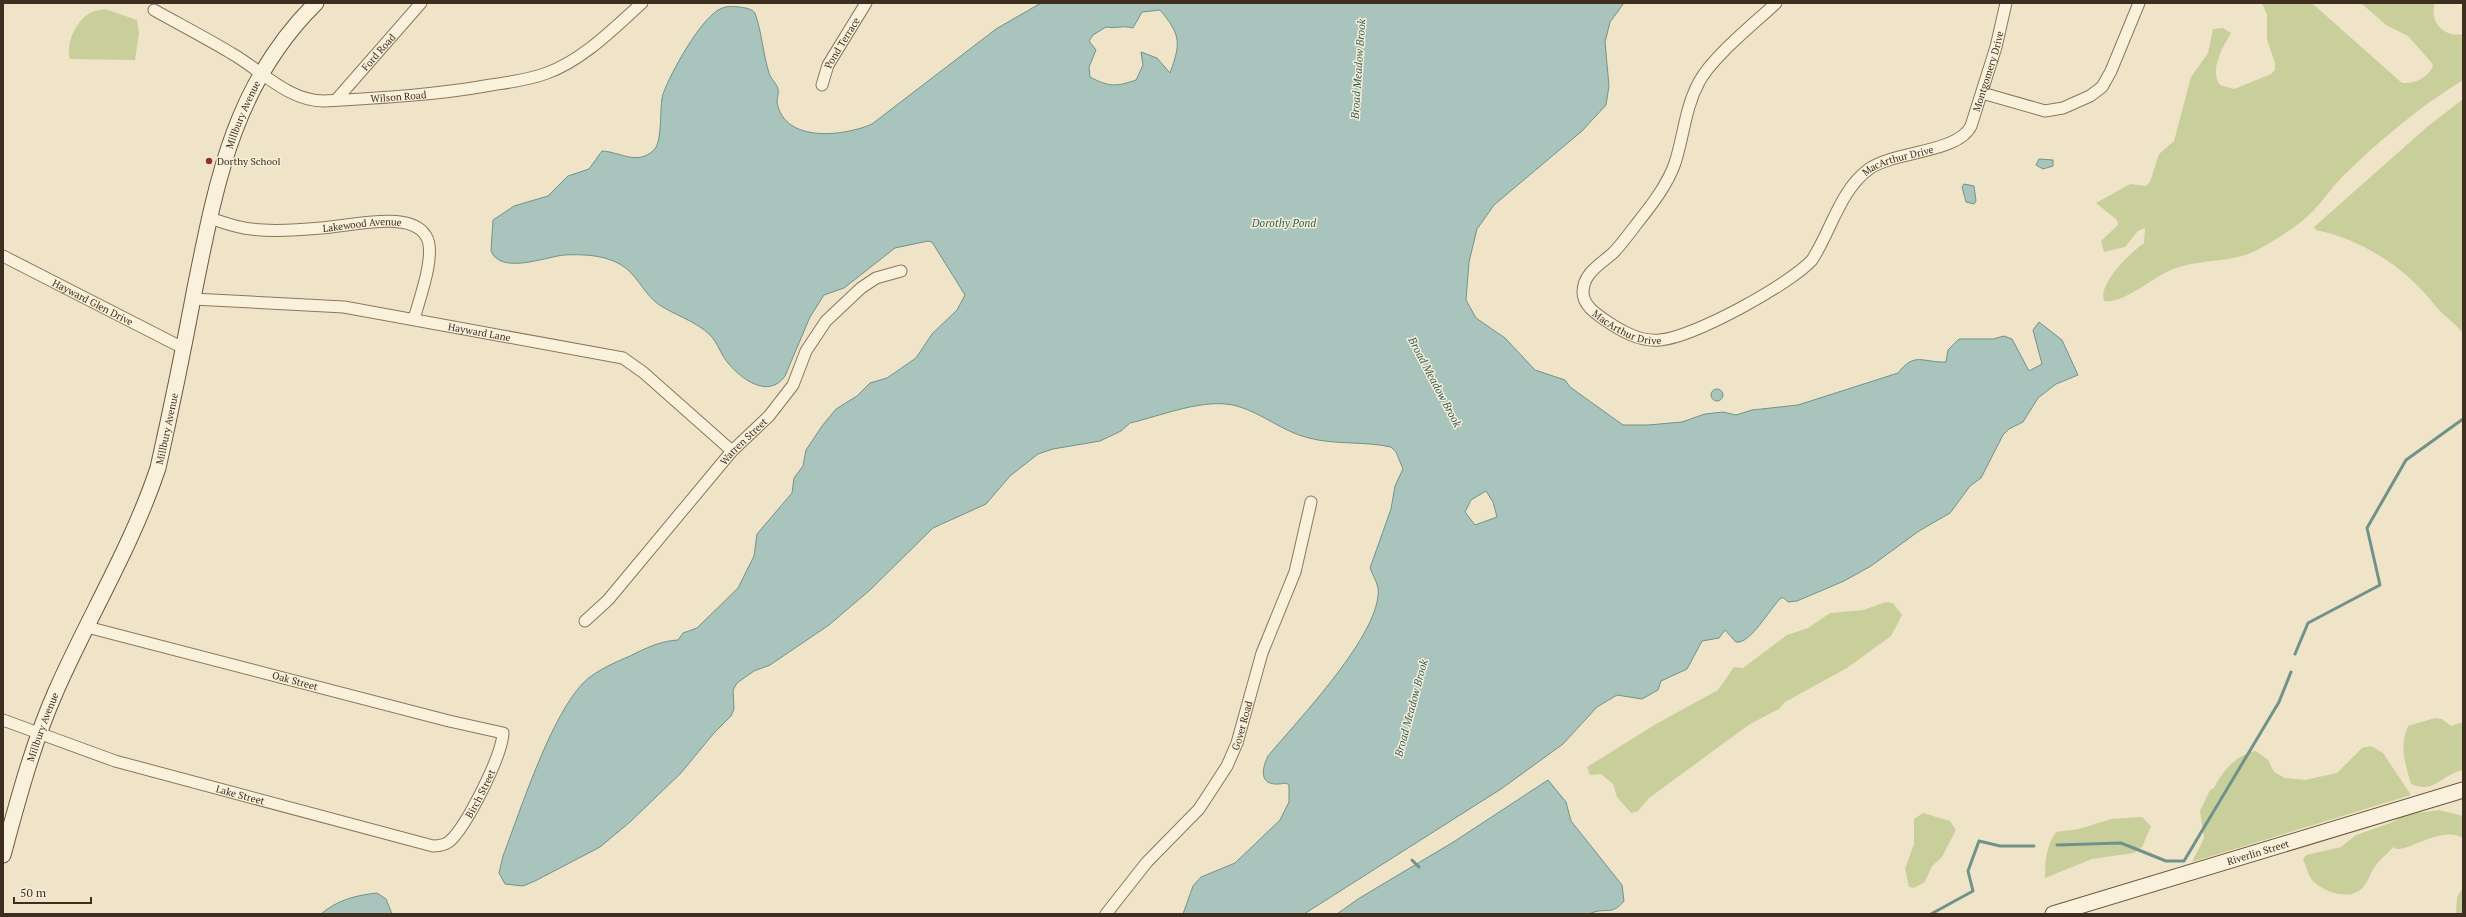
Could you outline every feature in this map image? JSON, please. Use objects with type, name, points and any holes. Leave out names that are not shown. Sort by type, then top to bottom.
[{"type":"main road","name":"Millbury Avenue","points":[[3,856],[40,735],[56,692],[145,508],[158,468],[221,166],[232,134],[262,73],[284,40],[316,3]]},
{"type":"main road","name":"Riverlin Street","points":[[2053,914],[2463,790]]},
{"type":"street","name":"Ford Road","points":[[336,100],[421,3]]},
{"type":"street","name":"Wilson Road","points":[[154,10],[232,53],[300,97],[311,101],[410,96],[526,80],[548,73],[589,48],[642,3]]},
{"type":"street","name":"Pond Terrace","points":[[822,85],[828,65],[866,3]]},
{"type":"street","name":"MacArthur Drive","points":[[1776,3],[1702,76],[1688,107],[1675,162],[1666,184],[1613,252],[1586,279],[1583,293],[1585,302],[1599,316],[1633,335],[1650,340],[1661,340],[1677,336],[1717,319],[1765,294],[1805,268],[1819,250],[1854,183],[1869,169],[1892,158],[1935,147],[1963,136]]},
{"type":"street","name":"Montgomery Drive","points":[[1963,136],[1971,126],[1982,93],[1996,47],[2006,3]]},
{"type":"street","points":[[1982,93],[2045,111],[2063,108],[2090,96],[2102,87],[2112,71],[2139,3]]},
{"type":"street","name":"Lakewood Avenue","points":[[210,218],[250,229],[321,228],[383,221],[401,222],[417,227],[426,236],[429,242],[428,267],[414,319]]},
{"type":"street","name":"Hayward Glen Drive","points":[[3,256],[183,348]]},
{"type":"street","name":"Warren Street","points":[[585,621],[608,600],[732,451],[768,416],[793,385],[806,351],[826,320],[862,288],[876,278],[900,271]]},
{"type":"street","name":"Hayward Lane","points":[[193,299],[344,307],[623,358],[644,373],[732,451]]},
{"type":"street","name":"Gover Road","points":[[1106,914],[1147,862],[1199,809],[1227,766],[1237,743],[1262,653],[1295,572],[1311,502]]},
{"type":"street","name":"Oak Street","points":[[87,627],[449,721],[503,732]]},
{"type":"street","name":"Lake Street","points":[[3,720],[40,735],[122,763],[425,845],[442,846]]},
{"type":"street","name":"Birch Street","points":[[442,846],[454,837],[472,809],[503,741],[503,732]]},
{"type":"green space","points":[[2262,3],[2309,3],[2314,5],[2402,83],[2407,83],[2416,81],[2428,74],[2433,66],[2431,62],[2408,36],[2386,25],[2361,3],[2435,3],[2434,16],[2439,27],[2449,33],[2456,35],[2463,34],[2463,80],[2431,101],[2386,137],[2343,176],[2307,217],[2280,237],[2249,254],[2182,266],[2171,270],[2128,295],[2111,301],[2104,301],[2103,294],[2111,277],[2131,253],[2144,243],[2145,228],[2138,231],[2125,247],[2104,252],[2101,241],[2118,225],[2117,220],[2096,203],[2130,184],[2146,186],[2150,182],[2159,154],[2174,141],[2191,77],[2208,53],[2213,29],[2223,28],[2231,33],[2218,58],[2216,72],[2220,85],[2234,89],[2271,74],[2275,70],[2275,63],[2267,40],[2267,15]]},
{"type":"green space","points":[[105,9],[137,20],[139,33],[135,60],[70,59],[69,46],[77,26],[87,15],[97,10]]},
{"type":"green space","points":[[2463,99],[2463,333],[2440,311],[2410,278],[2396,267],[2366,248],[2333,234],[2316,230],[2314,227],[2427,127]]},
{"type":"green space","points":[[1886,602],[1893,603],[1902,615],[1891,636],[1847,668],[1785,702],[1779,709],[1750,724],[1649,798],[1638,811],[1631,813],[1617,797],[1613,784],[1601,774],[1590,775],[1587,767],[1656,724],[1718,690],[1734,667],[1743,668],[1787,635],[1808,628],[1830,613],[1863,610]]},
{"type":"green space","points":[[2435,718],[2442,719],[2451,726],[2463,722],[2463,770],[2448,776],[2432,786],[2419,787],[2411,784],[2407,769],[2403,748],[2405,733],[2408,726]]},
{"type":"green space","points":[[2371,746],[2383,753],[2411,795],[2192,862],[2204,838],[2200,811],[2210,790],[2214,788],[2226,769],[2242,756],[2256,751],[2268,760],[2274,772],[2285,778],[2305,780],[2337,773],[2362,748]]},
{"type":"green space","points":[[2439,810],[2463,816],[2463,838],[2454,835],[2444,835],[2433,837],[2405,848],[2398,849],[2393,847],[2376,865],[2364,886],[2353,894],[2346,895],[2331,892],[2318,885],[2310,876],[2303,859],[2306,855],[2341,847],[2356,835],[2393,822],[2403,815]]},
{"type":"green space","points":[[1923,813],[1950,821],[1956,830],[1942,857],[1932,866],[1925,882],[1914,888],[1909,887],[1905,869],[1914,844],[1914,819]]},
{"type":"green space","points":[[2142,817],[2151,826],[2142,847],[2134,853],[2092,859],[2045,878],[2047,854],[2050,843],[2056,832],[2079,829],[2111,819]]},
{"type":"green space","points":[[2463,887],[2463,914],[2456,914],[2457,897]]},
{"type":"water","name":"Dorothy Pond","points":[[1041,3],[1624,3],[1610,22],[1605,42],[1609,86],[1606,105],[1582,131],[1494,205],[1477,229],[1469,262],[1466,300],[1476,318],[1505,338],[1535,370],[1565,380],[1570,387],[1623,425],[1648,425],[1682,422],[1705,414],[1723,412],[1736,415],[1752,410],[1798,405],[1898,373],[1909,362],[1915,360],[1946,362],[1948,350],[1959,339],[1993,339],[2004,336],[2012,339],[2029,371],[2042,364],[2033,330],[2039,322],[2062,340],[2078,375],[2056,384],[2038,398],[2023,422],[2009,429],[2003,435],[1981,478],[1970,486],[1950,513],[1919,531],[1871,566],[1844,581],[1797,601],[1788,602],[1784,598],[1781,598],[1760,625],[1742,641],[1736,642],[1725,630],[1719,638],[1702,641],[1687,669],[1661,681],[1658,690],[1642,699],[1617,695],[1597,707],[1563,744],[1501,789],[1304,914],[1183,914],[1193,886],[1201,877],[1235,863],[1280,820],[1289,802],[1289,785],[1286,783],[1272,784],[1267,782],[1263,774],[1265,763],[1268,756],[1336,675],[1367,628],[1376,606],[1378,588],[1370,568],[1391,509],[1395,486],[1403,469],[1396,452],[1391,447],[1370,444],[1329,442],[1309,438],[1290,431],[1246,409],[1224,404],[1211,404],[1183,408],[1130,423],[1121,431],[1100,441],[1053,449],[1038,454],[1010,476],[986,504],[933,528],[870,590],[829,625],[770,665],[754,671],[737,683],[733,690],[734,709],[731,716],[714,733],[681,773],[630,822],[600,847],[523,886],[505,884],[499,873],[503,856],[519,813],[539,760],[551,734],[564,710],[577,691],[590,677],[604,668],[653,645],[678,640],[683,633],[697,628],[738,588],[754,556],[757,534],[792,493],[794,478],[803,466],[806,450],[822,426],[836,409],[857,396],[870,383],[887,378],[916,358],[932,334],[957,310],[965,295],[932,242],[928,241],[895,248],[844,288],[824,295],[810,317],[785,376],[779,383],[771,386],[764,386],[748,381],[726,360],[710,335],[692,322],[658,304],[628,270],[614,261],[589,255],[564,255],[524,263],[504,262],[496,258],[491,251],[493,220],[514,206],[548,196],[568,176],[589,169],[602,151],[635,158],[648,155],[654,150],[659,139],[663,94],[672,73],[694,36],[711,16],[723,8],[731,6],[750,9],[755,13],[769,73],[778,89],[777,102],[782,115],[791,125],[803,131],[817,133],[847,132],[872,124],[996,29]],"holes":[[[1160,10],[1172,26],[1177,40],[1176,54],[1170,73],[1157,58],[1141,52],[1143,65],[1136,80],[1113,85],[1102,83],[1090,77],[1089,67],[1096,50],[1089,41],[1093,35],[1106,27],[1133,28],[1142,12]],[[1486,491],[1493,502],[1497,517],[1475,525],[1465,512],[1471,500]]]},
{"type":"water","points":[[2039,159],[2053,160],[2053,166],[2043,169],[2036,165]]},
{"type":"water","points":[[1964,184],[1974,186],[1976,201],[1974,204],[1966,202],[1962,187]]},
{"type":"water","points":[[1715,389],[1719,389],[1723,395],[1719,401],[1715,401],[1711,397],[1711,393]]},
{"type":"water","points":[[1548,780],[1566,802],[1571,821],[1622,885],[1624,901],[1615,909],[1589,914],[1337,914],[1358,899],[1455,841]]},
{"type":"water","points":[[377,893],[386,899],[392,914],[321,914],[334,905],[348,899]]},
{"type":"waterway","points":[[2295,654],[2308,623],[2380,585],[2367,528],[2406,460],[2463,419]]},
{"type":"waterway","points":[[2057,845],[2121,843],[2166,861],[2184,861],[2279,702],[2291,672]]},
{"type":"waterway","points":[[1931,914],[1973,891],[1968,871],[1979,841],[2000,846],[2034,846]]},
{"type":"waterway","name":"Broad Meadow Brook","points":[[1412,860],[1419,867]]},
{"type":"place","name":"Dorthy School","points":[[209,161]]}]
